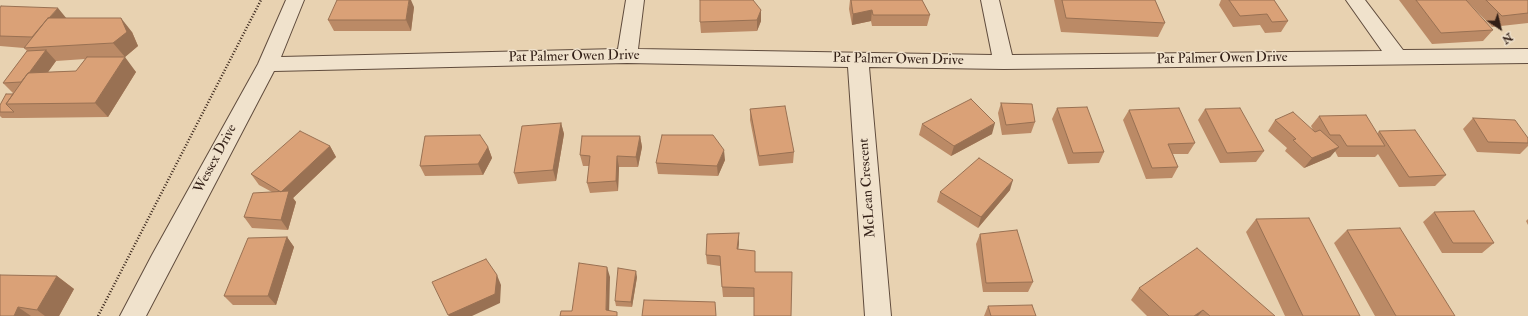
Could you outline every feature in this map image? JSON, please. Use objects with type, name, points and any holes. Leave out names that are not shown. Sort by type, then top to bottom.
[{"type":"street","name":"Wessex Drive","points":[[133,316],[268,64],[295,0]]},
{"type":"street","points":[[627,56],[635,0]]},
{"type":"street","points":[[990,0],[1004,62]]},
{"type":"street","points":[[1355,0],[1397,57]]},
{"type":"street","name":"Pat Palmer Owen Drive","points":[[268,64],[627,56],[1004,62],[1528,56]]},
{"type":"street","name":"McLean Crescent","points":[[858,60],[878,316]]},
{"type":"path","points":[[98,316],[261,0]]},
{"type":"building","points":[[337,0],[409,0],[406,20],[328,20]]},
{"type":"building","points":[[700,0],[753,0],[761,10],[757,20],[700,22]]},
{"type":"building","points":[[851,0],[922,0],[930,15],[873,15],[872,10],[853,14]]},
{"type":"building","points":[[1062,0],[1155,0],[1165,23],[1066,18]]},
{"type":"building","points":[[1229,0],[1274,0],[1288,21],[1272,22],[1267,14],[1240,16]]},
{"type":"building","points":[[1416,0],[1466,0],[1493,30],[1441,33]]},
{"type":"building","points":[[1486,0],[1528,0],[1528,13],[1502,16]]},
{"type":"building","points":[[1,6],[58,8],[32,37],[0,36]]},
{"type":"building","points":[[48,18],[121,18],[127,32],[113,43],[24,48]]},
{"type":"building","points":[[46,50],[21,82],[3,83],[27,51]]},
{"type":"building","points":[[87,57],[125,57],[95,103],[6,104],[28,73],[76,71]]},
{"type":"building","points":[[6,94],[13,94],[6,104],[14,112],[0,112],[0,105]]},
{"type":"building","points":[[971,99],[995,123],[954,146],[922,124]]},
{"type":"building","points":[[1001,103],[1032,104],[1035,122],[1006,125]]},
{"type":"building","points":[[785,106],[794,152],[759,156],[750,109]]},
{"type":"building","points":[[1087,107],[1104,152],[1073,153],[1057,108]]},
{"type":"building","points":[[1179,108],[1195,143],[1168,144],[1178,167],[1152,168],[1129,110]]},
{"type":"building","points":[[1240,108],[1264,151],[1227,153],[1205,109]]},
{"type":"building","points":[[1293,112],[1315,132],[1320,130],[1339,147],[1312,158],[1293,140],[1296,139],[1275,120]]},
{"type":"building","points":[[1366,115],[1385,146],[1347,146],[1340,135],[1330,135],[1319,116]]},
{"type":"building","points":[[1473,118],[1515,120],[1528,138],[1528,143],[1488,142]]},
{"type":"building","points":[[561,123],[553,170],[514,173],[522,126]]},
{"type":"building","points":[[1415,130],[1446,175],[1409,177],[1379,131]]},
{"type":"building","points":[[300,131],[330,146],[281,192],[251,174]]},
{"type":"building","points":[[480,135],[488,147],[478,164],[420,166],[425,136]]},
{"type":"building","points":[[662,135],[713,135],[724,150],[717,166],[656,163]]},
{"type":"building","points":[[582,136],[640,136],[636,157],[617,156],[616,181],[587,183],[590,156],[580,155]]},
{"type":"building","points":[[979,158],[1013,180],[981,217],[940,192]]},
{"type":"building","points":[[289,191],[281,220],[244,217],[253,193]]},
{"type":"building","points":[[1474,211],[1494,243],[1453,243],[1434,212]]},
{"type":"building","points":[[1309,218],[1360,316],[1303,316],[1256,219]]},
{"type":"building","points":[[1400,228],[1455,316],[1396,316],[1347,230]]},
{"type":"building","points":[[1017,230],[1033,282],[986,283],[980,234]]},
{"type":"building","points":[[739,233],[737,249],[755,251],[755,272],[792,272],[791,316],[754,316],[754,288],[722,287],[720,256],[706,255],[707,234]]},
{"type":"building","points":[[287,237],[268,296],[224,296],[248,238]]},
{"type":"building","points":[[1197,248],[1275,316],[1210,316],[1203,310],[1194,316],[1169,316],[1139,288]]},
{"type":"building","points":[[486,259],[497,275],[495,294],[448,315],[432,282]]},
{"type":"building","points":[[579,263],[607,267],[606,310],[617,312],[617,316],[560,316],[561,311],[572,311]]},
{"type":"building","points":[[618,268],[636,271],[631,302],[615,301]]},
{"type":"building","points":[[0,275],[57,276],[37,310],[18,307],[14,316],[0,316]]},
{"type":"building","points":[[644,300],[715,302],[716,316],[642,316]]},
{"type":"building","points":[[1032,305],[1036,316],[991,316],[988,306]]}]
